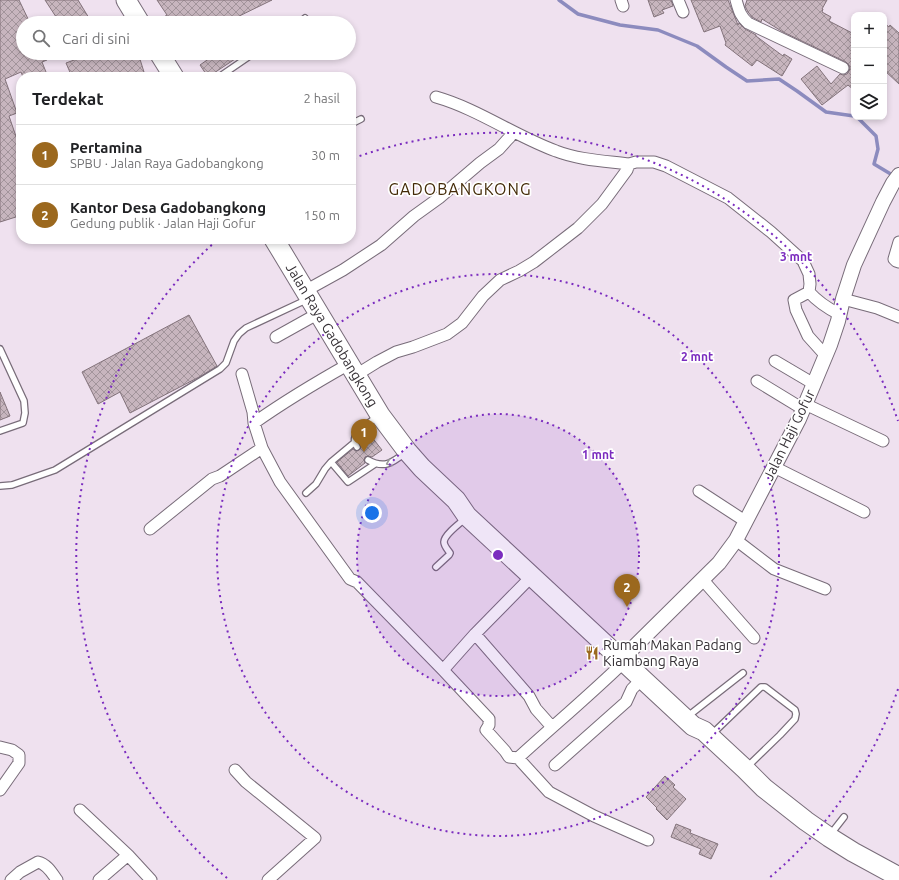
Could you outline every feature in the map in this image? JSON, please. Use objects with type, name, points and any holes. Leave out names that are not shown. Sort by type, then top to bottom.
[{"type":"highway","points":[[126,0],[136,16]]},
{"type":"highway","points":[[163,60],[170,72]]},
{"type":"highway","name":"Jalan Raya Gadobangkong","points":[[277,244],[380,415],[407,451],[422,468],[456,500],[467,516],[532,576],[699,719],[707,733],[764,788],[829,837],[899,877]]},
{"type":"highway","name":"Jalan Raya Gadobangkong","points":[[456,500],[474,509],[626,657],[642,679],[693,726],[707,733]]},
{"type":"street","points":[[678,0],[683,12]]},
{"type":"street","points":[[736,0],[743,19],[748,23],[843,68]]},
{"type":"street","points":[[436,97],[445,99],[488,118],[556,151],[572,156],[629,164],[636,162],[654,162],[666,166],[728,198],[771,232],[803,262],[810,274],[809,292]]},
{"type":"street","points":[[276,337],[311,300],[343,270],[380,245],[414,216],[439,198],[499,149],[510,137],[510,130]]},
{"type":"street","points":[[254,422],[308,388],[377,362],[396,352],[447,334],[462,323],[483,296],[500,280],[534,262],[578,228],[602,204],[627,170],[629,164]]},
{"type":"street","name":"Jalan Haji Gofur","points":[[626,657],[719,563],[736,540],[804,407],[826,356],[854,265],[883,202],[896,179]]},
{"type":"street","points":[[899,242],[894,258],[899,262]]},
{"type":"street","points":[[809,292],[823,305],[839,314]]},
{"type":"street","points":[[809,292],[794,300],[795,306],[808,336],[826,356]]},
{"type":"street","points":[[843,299],[877,308],[899,317]]},
{"type":"street","points":[[775,360],[814,384]]},
{"type":"street","points":[[242,374],[254,412],[254,422],[262,448],[280,482],[331,555],[350,579],[357,582],[443,670],[488,719],[489,725],[486,730],[509,757],[518,758],[548,792],[594,816],[648,840]]},
{"type":"street","points":[[757,381],[804,407],[883,441]]},
{"type":"street","points":[[150,529],[212,479],[220,476],[262,448]]},
{"type":"street","points":[[774,467],[864,512]]},
{"type":"street","points":[[699,491],[745,522]]},
{"type":"street","points":[[736,540],[774,569],[825,589]]},
{"type":"street","points":[[443,670],[475,634],[532,576]]},
{"type":"street","points":[[702,579],[754,638]]},
{"type":"street","points":[[475,634],[529,696],[536,709],[552,727]]},
{"type":"street","points":[[518,758],[602,683],[626,657]]},
{"type":"street","points":[[555,766],[626,702],[632,689],[642,679]]},
{"type":"street","points":[[0,747],[12,750],[19,755],[19,763],[0,790]]},
{"type":"street","points":[[234,770],[246,782],[315,838],[268,880]]},
{"type":"street","points":[[80,810],[128,855],[151,880]]},
{"type":"street","points":[[99,880],[128,855]]},
{"type":"street","points":[[11,880],[20,872],[38,862],[42,862],[57,880]]},
{"type":"lane","points":[[226,72],[244,60]]},
{"type":"lane","points":[[356,122],[361,119]]},
{"type":"lane","points":[[0,486],[12,486],[55,470],[220,369],[226,363],[234,341],[246,328],[311,300]]},
{"type":"lane","points":[[0,349],[24,401],[25,413],[23,423],[0,431]]},
{"type":"lane","points":[[306,493],[316,484],[331,462],[356,445],[355,437],[358,432],[380,415]]},
{"type":"lane","points":[[368,460],[375,464],[382,465],[395,461],[407,451]]},
{"type":"lane","points":[[331,462],[348,482],[375,464]]},
{"type":"lane","points":[[436,567],[450,553],[444,544],[444,539],[467,516]]},
{"type":"lane","points":[[692,713],[743,673]]},
{"type":"lane","points":[[707,733],[761,687],[765,687],[795,710],[795,719],[745,769]]},
{"type":"lane","points":[[829,837],[844,817]]},
{"type":"building","points":[[0,0],[19,0],[27,16],[16,16],[16,60],[47,60],[42,62],[46,72],[16,72],[16,74],[5,79],[16,110],[16,113],[9,116],[16,136],[16,217],[0,222]]},
{"type":"building","points":[[45,0],[78,0],[88,16],[55,16]]},
{"type":"building","points":[[157,0],[272,0],[239,16],[165,16],[167,15]]},
{"type":"building","points":[[648,0],[671,0],[673,6],[662,10],[664,13],[654,17]]},
{"type":"building","points":[[691,0],[728,0],[738,25],[739,23],[745,29],[756,35],[783,56],[784,54],[792,59],[782,76],[757,60],[752,66],[725,45],[726,43],[720,26],[704,32]]},
{"type":"building","points":[[747,0],[827,0],[822,12],[831,17],[829,21],[851,32],[851,88],[848,85],[822,105],[801,79],[817,66],[831,84],[840,74],[847,74],[850,68],[848,64],[783,32],[762,19],[761,22],[752,17],[745,6]]},
{"type":"building","points":[[887,25],[889,27],[890,25],[899,33],[899,84],[887,73]]},
{"type":"building","points":[[74,60],[140,60],[144,72],[70,72],[66,63]]},
{"type":"building","points":[[207,60],[234,60],[216,72],[205,72],[200,65]]},
{"type":"building","points":[[189,315],[217,366],[130,413],[120,392],[98,404],[82,372]]},
{"type":"building","points":[[0,392],[10,416],[0,420]]},
{"type":"building","points":[[371,436],[382,450],[372,457],[365,457],[365,463],[348,476],[337,462],[353,449],[357,451],[359,450],[361,447],[360,444]]},
{"type":"building","points":[[665,776],[675,785],[673,787],[686,799],[667,820],[646,797]]},
{"type":"building","points":[[676,824],[691,830],[690,833],[718,844],[711,859],[699,854],[701,849],[671,837]]},
{"type":"waterway","points":[[559,0],[578,14],[620,25],[658,30],[697,46],[747,81],[779,79],[826,112],[851,116]]},
{"type":"waterway","points":[[860,120],[876,136],[878,149],[874,164],[894,176]]},
{"type":"place","name":"Pertamina","points":[[364,452]]},
{"type":"place","name":"Kantor Desa Gadobangkong","points":[[627,607]]},
{"type":"place","name":"Rumah Makan Padang Kiambang Raya","points":[[592,653]]},
{"type":"district","name":"GADOBANGKONG","points":[[460,189]]}]
